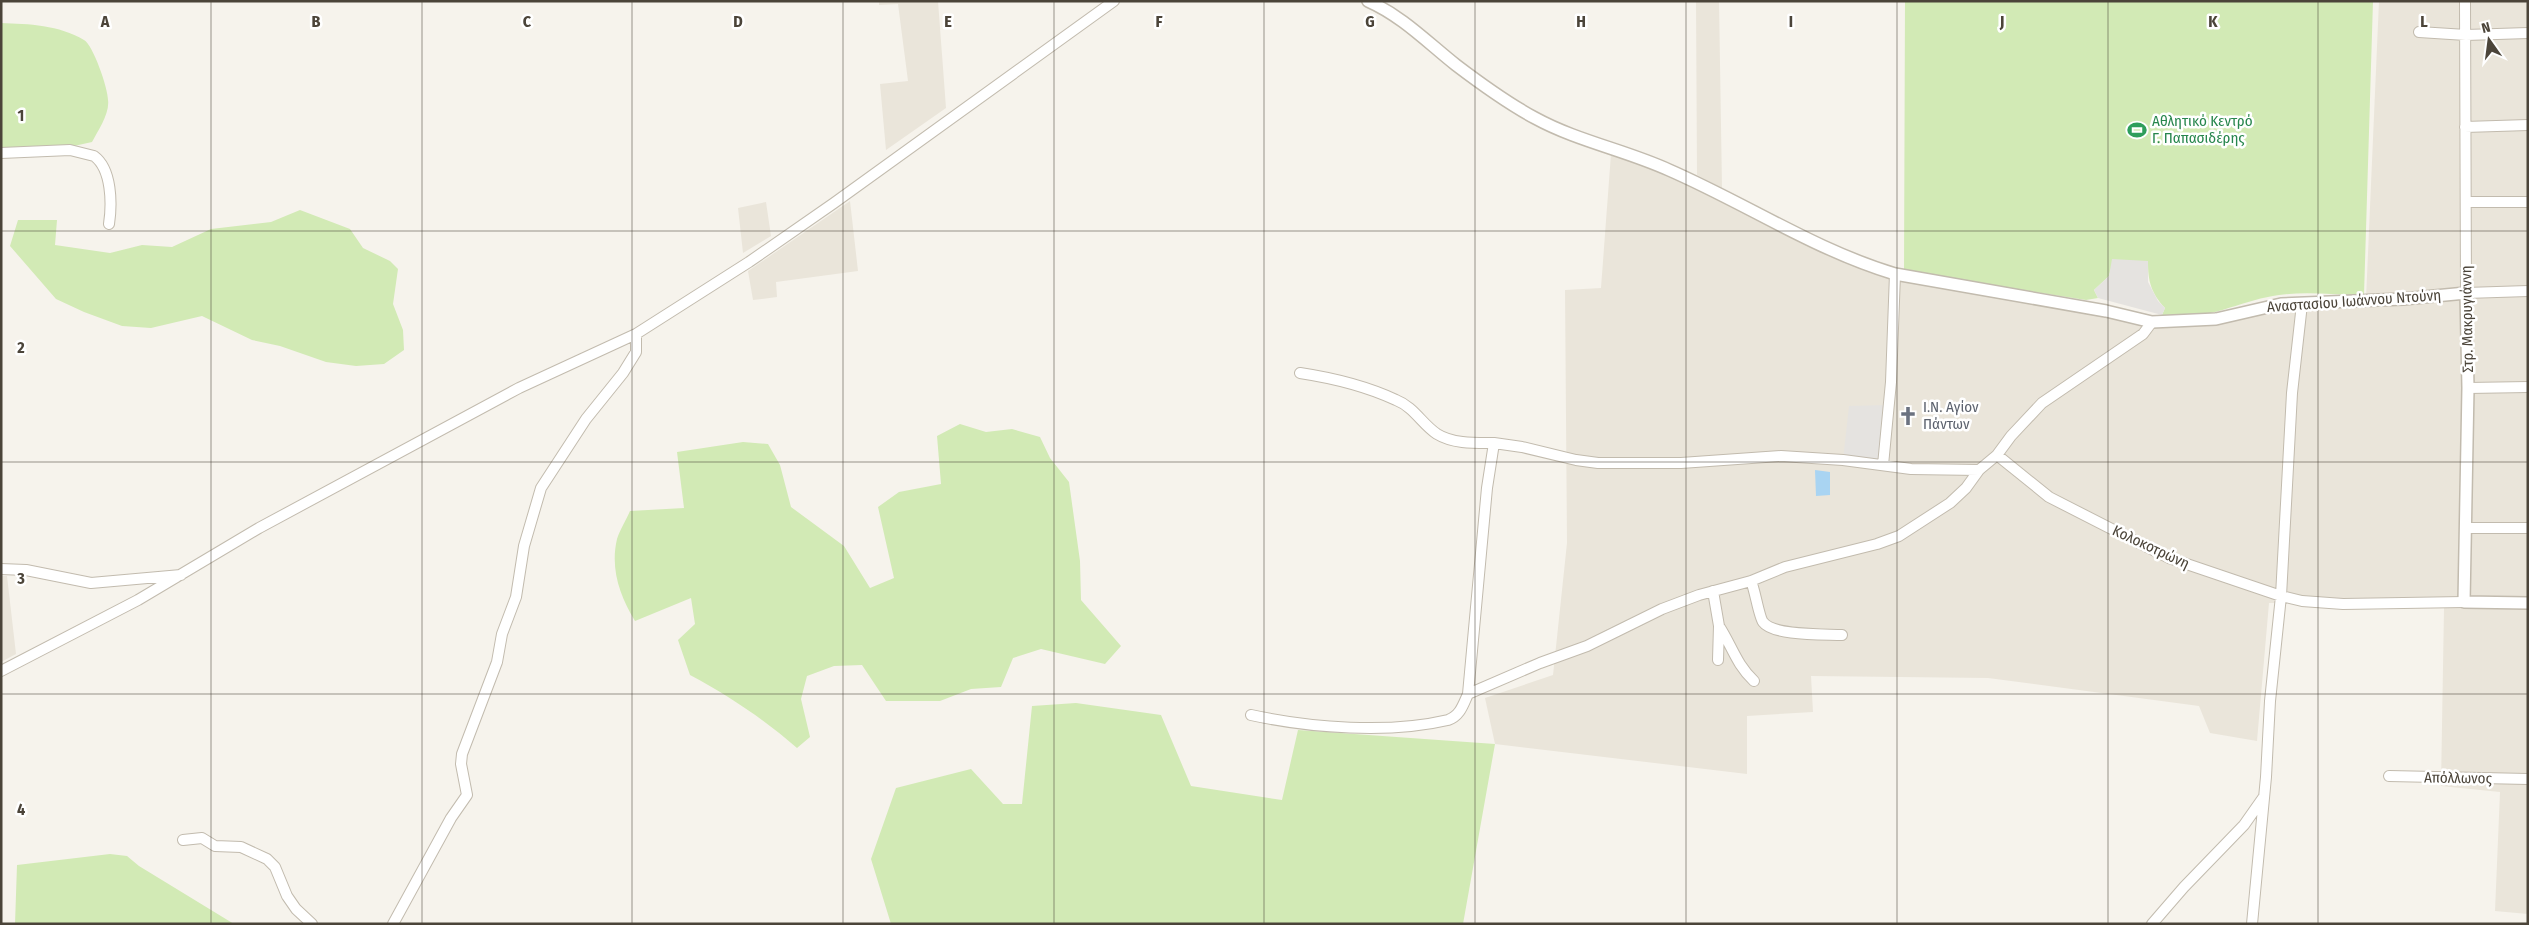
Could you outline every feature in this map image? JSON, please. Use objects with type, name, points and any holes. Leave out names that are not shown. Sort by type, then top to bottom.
[{"type":"street","points":[[1,671],[184,574],[260,528],[519,388],[636,334],[749,262],[834,203],[1114,1]]},
{"type":"street","name":"Αναστασίου Ιωάννου Ντούνη","points":[[1368,1],[1386,10],[1477,80],[1536,118],[1669,170],[1815,243],[1863,265],[1895,274],[2106,311],[2152,322],[2216,319],[2262,307],[2403,299],[2466,293],[2528,291]]},
{"type":"street","name":"Στρ. Μακρυγιάννη","points":[[2464,602],[2468,388],[2465,1]]},
{"type":"street","points":[[2419,32],[2466,35],[2528,33]]},
{"type":"street","points":[[2465,127],[2528,125]]},
{"type":"street","points":[[1,152],[70,150],[94,156],[103,168],[110,190],[111,210],[109,224]]},
{"type":"street","points":[[2467,202],[2528,202]]},
{"type":"street","points":[[1884,465],[1891,382],[1895,274]]},
{"type":"street","points":[[2252,924],[2280,596],[2292,393],[2302,304]]},
{"type":"street","points":[[1468,694],[1540,663],[1587,646],[1662,609],[1713,591],[1751,581],[1785,567],[1877,544],[1900,536],[1950,503],[1966,488],[1979,470],[1997,455],[2011,436],[2042,403],[2144,334],[2152,322]]},
{"type":"street","points":[[393,924],[451,818],[467,795],[461,764],[462,754],[497,662],[502,634],[516,597],[524,546],[541,488],[586,419],[623,373],[636,352],[636,334]]},
{"type":"street","points":[[1300,373],[1326,377],[1396,400],[1415,411],[1438,434],[1448,438],[1467,442],[1522,447],[1576,460],[1598,463],[1681,463],[1781,456],[1911,469],[1979,470]]},
{"type":"street","points":[[2468,388],[2528,387]]},
{"type":"street","points":[[1251,715],[1314,727],[1388,726],[1439,722],[1456,717],[1468,694],[1487,488],[1494,443]]},
{"type":"street","name":"Κολοκοτρώνη","points":[[1997,455],[2049,497],[2169,558],[2280,596],[2343,604],[2528,602]]},
{"type":"street","points":[[2465,528],[2528,528]]},
{"type":"street","points":[[1,569],[26,570],[91,583],[184,574]]},
{"type":"street","points":[[1751,581],[1762,621],[1771,628],[1787,632],[1842,635]]},
{"type":"street","points":[[1713,591],[1719,626],[1718,660]]},
{"type":"street","points":[[1719,626],[1732,648],[1736,661],[1754,681]]},
{"type":"street","name":"Απόλλωνος","points":[[2389,776],[2528,779]]},
{"type":"street","points":[[2152,924],[2184,887],[2244,825],[2264,797]]},
{"type":"street","points":[[183,840],[202,838],[215,846],[241,847],[267,859],[275,867],[287,896],[296,909],[312,924]]},
{"type":"shaded area","points":[[879,1],[938,1],[946,108],[886,150],[880,84],[908,81],[898,4],[879,5]]},
{"type":"shaded area","points":[[1696,1],[1719,1],[1722,188],[1697,175]]},
{"type":"shaded area","points":[[2379,1],[2528,1],[2528,914],[2495,911],[2500,792],[2441,786],[2444,608],[2392,603],[2269,603],[2257,741],[2210,733],[2199,706],[1988,678],[1811,676],[1813,712],[1747,716],[1747,774],[1495,744],[1485,698],[1553,675],[1567,543],[1565,290],[1601,288],[1611,154],[1643,163],[1681,178],[1856,266],[2152,322],[2366,299]]},
{"type":"shaded area","points":[[850,201],[858,271],[776,282],[777,297],[753,300],[748,271]]},
{"type":"shaded area","points":[[766,202],[771,236],[743,253],[738,208]]},
{"type":"shaded area","points":[[2112,259],[2148,261],[2148,282],[2158,301],[2165,308],[2162,315],[2098,298],[2094,290],[2109,276]]},
{"type":"shaded area","points":[[1889,405],[1883,465],[1843,460],[1849,406]]},
{"type":"shaded area","points":[[1,576],[7,576],[16,654],[1,662]]},
{"type":"green space","name":"Αθλητικό Κεντρό Γ. Παπασιδέρης","points":[[1905,1],[2373,1],[2364,295],[2311,293],[2279,295],[2207,314],[2177,317],[2162,315],[2165,308],[2156,297],[2151,286],[2148,262],[2111,269],[2109,276],[2094,290],[2098,298],[2086,300],[1904,271]]},
{"type":"green space","points":[[1,23],[54,28],[74,35],[88,44],[106,86],[108,100],[105,116],[92,142],[74,146],[1,150]]},
{"type":"green space","points":[[300,210],[350,229],[363,248],[390,261],[398,269],[393,304],[403,330],[404,350],[384,364],[356,366],[326,362],[280,346],[252,340],[202,316],[151,328],[122,326],[56,299],[10,246],[18,220],[57,220],[55,245],[110,253],[142,245],[172,247],[211,229],[271,222]]},
{"type":"green space","points":[[960,424],[986,432],[1012,429],[1040,437],[1050,458],[1069,482],[1080,561],[1081,600],[1121,646],[1105,664],[1041,649],[1013,658],[1001,687],[971,689],[940,701],[886,701],[862,665],[834,666],[807,676],[801,699],[810,737],[797,748],[746,708],[690,675],[678,640],[695,624],[691,598],[635,621],[625,602],[618,582],[615,561],[617,539],[630,511],[684,508],[677,452],[743,442],[768,444],[780,465],[791,507],[844,546],[870,588],[894,578],[878,507],[899,492],[941,484],[937,436]]},
{"type":"green space","points":[[1076,703],[1161,715],[1191,786],[1282,800],[1298,730],[1495,744],[1463,924],[891,924],[871,859],[896,788],[971,769],[1003,804],[1022,804],[1032,706]]},
{"type":"green space","points":[[110,854],[127,856],[139,866],[234,924],[15,924],[17,865]]},
{"type":"water","points":[[1815,470],[1830,472],[1830,495],[1816,496]]},
{"type":"place","name":"Αθλητικό Κεντρό Γ. Παπασιδέρης","points":[[2137,130]]},
{"type":"place","name":"Ι.Ν. Αγίον Πάντων","points":[[1908,416]]}]
